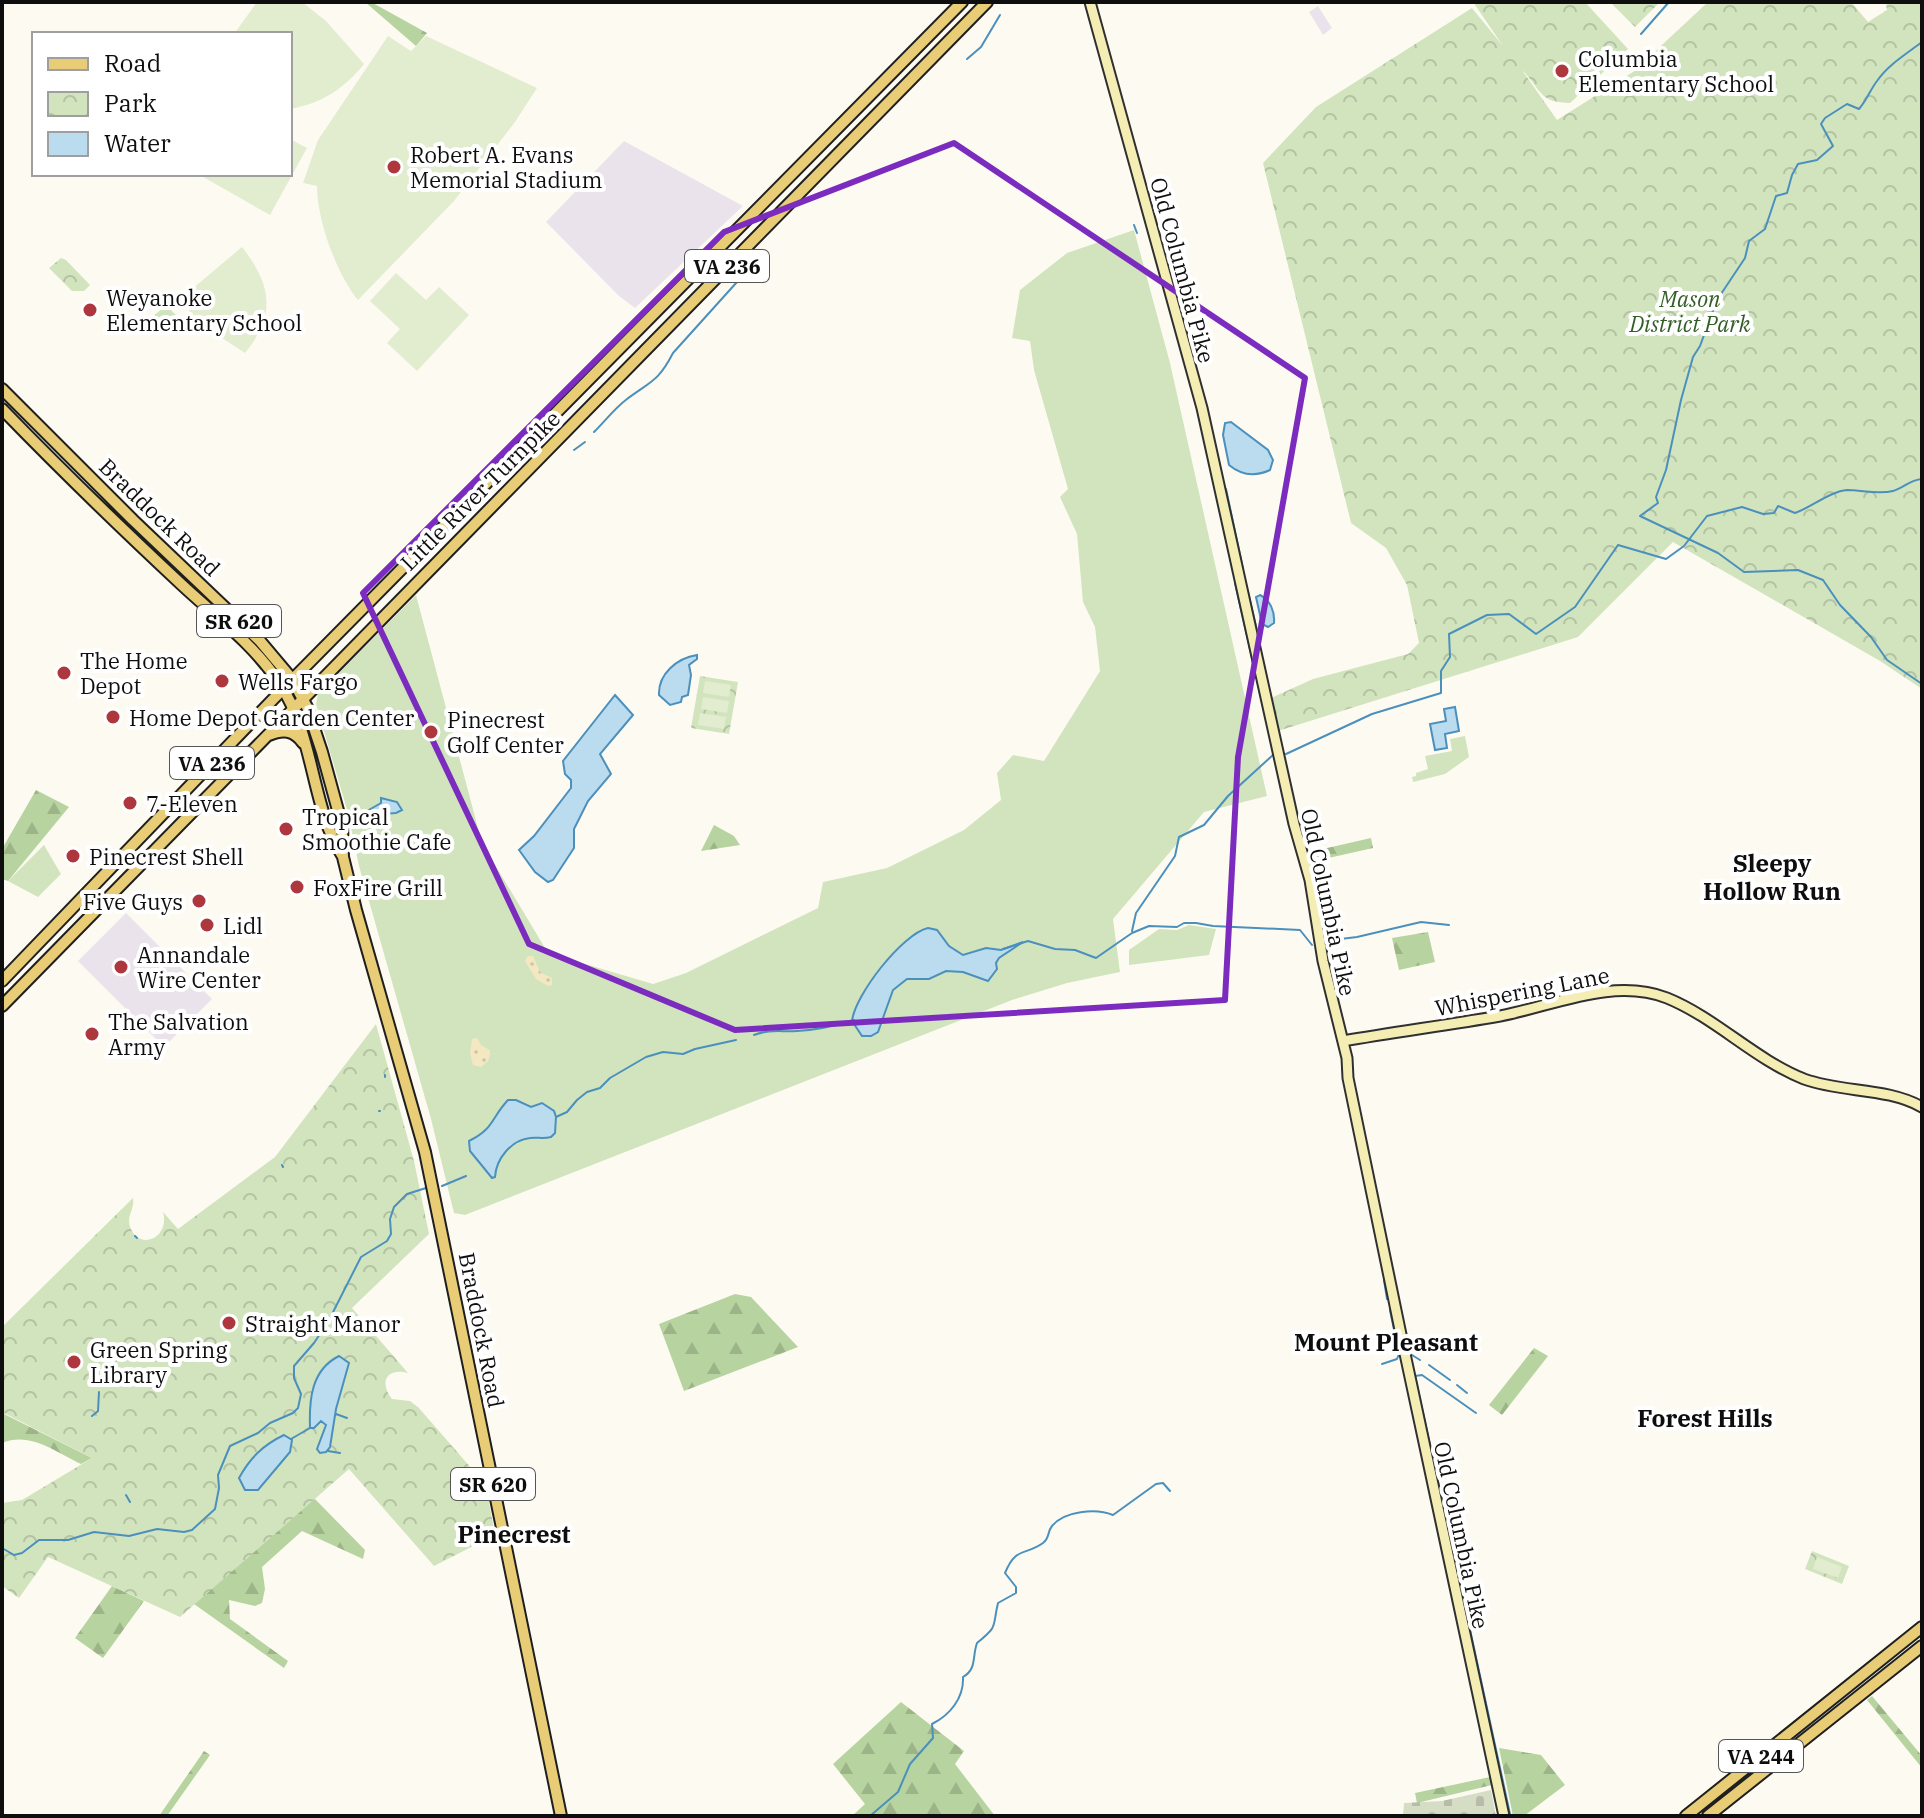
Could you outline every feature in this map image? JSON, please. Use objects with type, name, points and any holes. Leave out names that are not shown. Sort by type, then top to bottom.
[{"type":"main road","name":"Little River Turnpike","points":[[2,981],[292,679],[962,2]]},
{"type":"main road","name":"Little River Turnpike","points":[[2,1006],[987,2]]},
{"type":"main road","name":"Braddock Road","points":[[2,389],[260,641],[292,679],[302,699],[322,752],[342,825],[343,857],[436,1200],[561,1816]]},
{"type":"main road","name":"Braddock Road","points":[[2,409],[104,511],[251,648],[283,689],[310,755],[332,839],[343,857]]},
{"type":"main road","points":[[260,741],[277,731],[286,731],[301,739],[310,755]]},
{"type":"main road","name":"VA 244","points":[[1686,1816],[1922,1627]]},
{"type":"main road","name":"VA 244","points":[[1708,1816],[1922,1646]]},
{"type":"street","name":"Old Columbia Pike","points":[[1090,2],[1202,408],[1294,824],[1310,880],[1323,961],[1343,1041],[1404,1349],[1504,1816]]},
{"type":"street","name":"Whispering Lane","points":[[1343,1041],[1502,1015],[1601,992],[1642,992],[1683,1006],[1765,1060],[1804,1079],[1891,1095],[1922,1107]]},
{"type":"highlighted area","points":[[954,143],[1305,378],[1238,757],[1225,1000],[735,1030],[529,944],[363,593],[724,232]]},
{"type":"shaded area","points":[[1318,6],[1332,28],[1323,35],[1309,12]]},
{"type":"shaded area","points":[[624,141],[743,206],[635,308],[619,296],[546,222]]},
{"type":"shaded area","points":[[126,913],[212,999],[164,1047],[78,961]]},
{"type":"green space","points":[[257,2],[302,2],[326,21],[364,64],[332,94],[292,108],[292,32],[235,32]]},
{"type":"green space","points":[[365,2],[371,2],[427,33],[416,46]]},
{"type":"green space","name":"Mason District Park","points":[[1473,2],[1585,2],[1628,49],[1570,103],[1546,98],[1522,70],[1557,120],[1633,72],[1708,2],[1851,2],[1868,22],[1887,10],[1886,5],[1891,2],[1922,2],[1922,689],[1880,661],[1673,542],[1578,637],[1278,731],[1271,698],[1313,679],[1408,654],[1419,643],[1407,585],[1386,548],[1351,523],[1263,163],[1316,107],[1472,8],[1503,46]]},
{"type":"green space","points":[[1610,2],[1660,2],[1635,27]]},
{"type":"green space","name":"Robert A. Evans Memorial Stadium","points":[[388,36],[411,51],[426,36],[537,88],[454,201],[358,300],[342,276],[329,246],[320,214],[317,186],[303,183],[318,140]]},
{"type":"green space","points":[[292,140],[307,148],[292,175]]},
{"type":"green space","points":[[202,176],[292,176],[270,215]]},
{"type":"green space","points":[[1134,230],[1170,363],[1267,796],[1204,812],[1113,919],[1120,972],[1067,983],[1012,1000],[465,1215],[454,1213],[316,704],[318,694],[416,595],[482,843],[548,953],[653,984],[686,973],[818,908],[823,882],[887,868],[964,830],[1001,800],[997,773],[1013,755],[1044,761],[1100,671],[1095,627],[1083,602],[1077,534],[1060,497],[1068,489],[1034,370],[1030,341],[1012,338],[1020,290],[1067,253]]},
{"type":"green space","points":[[242,247],[259,274],[266,299],[262,325],[245,353],[202,325],[179,300]]},
{"type":"green space","points":[[61,258],[90,285],[84,291],[72,291],[49,268]]},
{"type":"green space","points":[[396,273],[426,300],[439,287],[469,315],[417,371],[387,343],[400,329],[370,301]]},
{"type":"green space","points":[[166,305],[180,319],[165,334],[160,334],[148,321]]},
{"type":"green space","points":[[700,676],[738,682],[729,734],[691,728]]},
{"type":"green space","points":[[705,681],[731,685],[729,697],[703,693]]},
{"type":"green space","points":[[703,697],[729,701],[727,713],[701,709]]},
{"type":"green space","points":[[700,713],[726,717],[724,729],[698,725]]},
{"type":"green space","points":[[1465,736],[1469,757],[1445,774],[1413,782],[1412,777],[1416,773],[1428,769],[1425,756],[1452,751],[1450,739]]},
{"type":"green space","points":[[36,790],[69,807],[8,881],[2,879],[2,849]]},
{"type":"green space","points":[[714,825],[734,836],[740,845],[701,851]]},
{"type":"green space","points":[[1371,838],[1373,848],[1324,859],[1317,857],[1314,851]]},
{"type":"green space","points":[[44,845],[61,874],[38,897],[8,881]]},
{"type":"green space","points":[[1189,925],[1216,929],[1209,955],[1129,965],[1129,950],[1159,929],[1177,930]]},
{"type":"green space","points":[[1428,932],[1435,962],[1399,970],[1392,938]]},
{"type":"green space","points":[[376,1024],[414,1161],[429,1234],[352,1308],[408,1373],[394,1372],[387,1378],[386,1387],[392,1399],[410,1401],[418,1407],[486,1485],[495,1535],[434,1566],[349,1469],[180,1617],[48,1557],[19,1598],[2,1586],[2,1503],[22,1500],[92,1458],[2,1412],[2,1327],[133,1198],[129,1225],[136,1236],[147,1240],[159,1234],[164,1221],[163,1212],[178,1229],[275,1157]]},
{"type":"green space","points":[[735,1294],[751,1297],[798,1347],[684,1391],[659,1324]]},
{"type":"green space","points":[[1534,1348],[1548,1356],[1502,1415],[1489,1405]]},
{"type":"green space","points":[[4,1414],[92,1458],[81,1464],[33,1441],[2,1443]]},
{"type":"green space","points":[[314,1498],[365,1550],[363,1559],[302,1531],[262,1567],[265,1589],[262,1603],[255,1606],[229,1600],[230,1619],[288,1661],[284,1668],[194,1604],[216,1583],[2,1514],[261,1545]]},
{"type":"green space","points":[[1812,1551],[1849,1566],[1842,1584],[1805,1569]]},
{"type":"green space","points":[[1817,1557],[1842,1567],[1838,1578],[1813,1569]]},
{"type":"green space","points":[[112,1586],[144,1601],[103,1658],[75,1638]]},
{"type":"green space","points":[[1872,1696],[1922,1756],[1922,1768],[1867,1700]]},
{"type":"green space","points":[[901,1702],[964,1751],[955,1764],[995,1816],[852,1816],[865,1804],[833,1764]]},
{"type":"green space","points":[[1499,1748],[1541,1755],[1565,1785],[1524,1816],[1513,1816]]},
{"type":"green space","points":[[204,1751],[210,1755],[167,1816],[159,1816]]},
{"type":"green space","points":[[1490,1777],[1492,1785],[1417,1803],[1415,1793]]},
{"type":"green space","points":[[1491,1790],[1496,1816],[1403,1816],[1404,1803],[1442,1801]]},
{"type":"sand","points":[[528,956],[533,956],[540,972],[552,978],[552,985],[536,979],[525,961]]},
{"type":"sand","points":[[477,1038],[481,1045],[491,1051],[488,1061],[481,1067],[473,1065],[470,1053],[472,1039]]},
{"type":"water","points":[[1231,422],[1268,450],[1273,460],[1270,470],[1248,474],[1229,465],[1223,435],[1225,423]]},
{"type":"water","points":[[1260,595],[1273,610],[1274,623],[1268,627],[1262,624],[1256,597]]},
{"type":"water","points":[[697,655],[697,659],[689,665],[688,695],[682,697],[681,702],[670,705],[659,695],[665,674],[676,663]]},
{"type":"water","points":[[615,695],[633,715],[600,754],[611,774],[588,801],[574,829],[574,848],[553,880],[548,882],[535,872],[519,850],[534,836],[571,788],[563,761]]},
{"type":"water","points":[[1455,707],[1459,731],[1445,734],[1447,748],[1435,750],[1430,724],[1446,721],[1444,709]]},
{"type":"water","points":[[381,798],[397,802],[402,810],[367,815],[367,811],[381,803]]},
{"type":"water","points":[[928,928],[937,930],[949,946],[963,955],[986,948],[1001,950],[1023,942],[999,958],[997,969],[988,981],[963,972],[946,971],[929,979],[907,979],[893,990],[878,1032],[862,1036],[852,1021],[861,996],[893,953]]},
{"type":"water","points":[[508,1100],[531,1107],[542,1103],[554,1111],[555,1133],[551,1137],[523,1140],[511,1146],[492,1178],[470,1151],[469,1141],[488,1128]]},
{"type":"water","points":[[339,1356],[349,1363],[336,1409],[330,1447],[320,1453],[317,1449],[326,1425],[321,1421],[310,1428],[311,1397],[323,1369]]},
{"type":"water","points":[[284,1435],[292,1440],[290,1452],[258,1490],[245,1490],[239,1478],[248,1464],[263,1448]]},
{"type":"waterway","points":[[1641,34],[1669,2]]},
{"type":"waterway","points":[[967,59],[981,47],[1000,15]]},
{"type":"waterway","points":[[1922,42],[1886,70],[1859,109],[1847,104],[1825,118],[1821,124],[1833,146],[1817,160],[1798,164],[1787,193],[1776,196],[1765,229],[1749,241],[1745,258],[1717,300],[1693,357],[1666,470],[1656,497],[1658,503],[1640,516],[1718,553],[1744,572],[1798,570],[1823,580],[1887,660],[1922,684]]},
{"type":"waterway","points":[[1134,225],[1137,233]]},
{"type":"waterway","points":[[594,432],[623,403],[658,376],[673,353],[755,262]]},
{"type":"waterway","points":[[574,450],[585,442]]},
{"type":"waterway","points":[[1286,754],[1372,714],[1441,693],[1441,671],[1450,657],[1449,634],[1487,615],[1509,614],[1536,634],[1575,607],[1618,545],[1666,559],[1684,546],[1707,516],[1742,507],[1763,514],[1774,513],[1778,506],[1795,513],[1841,491],[1887,492],[1922,479]]},
{"type":"waterway","points":[[1226,489],[1243,569]]},
{"type":"waterway","points":[[1235,583],[1264,711]]},
{"type":"waterway","points":[[1248,592],[1258,635]]},
{"type":"waterway","points":[[1132,931],[1136,913],[1175,856],[1179,837],[1204,825],[1228,796],[1274,754]]},
{"type":"waterway","points":[[1324,941],[1357,937],[1421,922],[1449,925]]},
{"type":"waterway","points":[[1003,949],[1028,941],[1055,949],[1075,950],[1096,958],[1132,933],[1149,926],[1177,927],[1184,923],[1300,930],[1312,945]]},
{"type":"waterway","points":[[754,1035],[770,1031],[819,1029],[854,1020]]},
{"type":"waterway","points":[[556,1117],[567,1112],[587,1092],[600,1088],[610,1078],[646,1057],[663,1052],[683,1054],[736,1040]]},
{"type":"waterway","points":[[442,1186],[466,1176]]},
{"type":"waterway","points":[[2,1548],[14,1555],[22,1553],[39,1540],[68,1540],[94,1532],[129,1536],[157,1529],[192,1530],[215,1509],[218,1475],[230,1446],[298,1408],[301,1394],[294,1378],[294,1366],[328,1322],[361,1257],[387,1241],[391,1234],[390,1219],[394,1207],[407,1194],[426,1188]]},
{"type":"waterway","points":[[1384,1280],[1387,1299]]},
{"type":"waterway","points":[[1382,1364],[1397,1359],[1399,1354],[1390,1310]]},
{"type":"waterway","points":[[1408,1337],[1411,1353]]},
{"type":"waterway","points":[[1412,1355],[1420,1360]]},
{"type":"waterway","points":[[1429,1365],[1450,1380]]},
{"type":"waterway","points":[[1476,1413],[1422,1375],[1415,1376],[1510,1814]]},
{"type":"waterway","points":[[1457,1385],[1467,1393]]},
{"type":"waterway","points":[[92,1416],[98,1411],[99,1392]]},
{"type":"waterway","points":[[336,1414],[347,1418]]},
{"type":"waterway","points":[[291,1439],[310,1428]]},
{"type":"waterway","points":[[328,1451],[340,1453]]},
{"type":"waterway","points":[[870,1816],[898,1792],[910,1764],[933,1738],[932,1724],[945,1716],[958,1699],[963,1677],[972,1666],[977,1643],[994,1626],[998,1603],[1016,1593],[1016,1587],[1005,1573],[1013,1559],[1043,1543],[1052,1526],[1064,1517],[1089,1511],[1113,1515],[1156,1484],[1163,1483],[1170,1491]]},
{"type":"waterway","points":[[126,1495],[130,1502]]},
{"type":"place","name":"Columbia Elementary School","points":[[1562,71]]},
{"type":"place","name":"Robert A. Evans Memorial Stadium","points":[[394,167]]},
{"type":"place","name":"Weyanoke Elementary School","points":[[90,310]]},
{"type":"place","name":"The Home Depot","points":[[64,673]]},
{"type":"place","name":"Wells Fargo","points":[[222,681]]},
{"type":"place","name":"Home Depot Garden Center","points":[[113,717]]},
{"type":"place","name":"Pinecrest Golf Center","points":[[431,732]]},
{"type":"place","name":"7-Eleven","points":[[130,803]]},
{"type":"place","name":"Tropical Smoothie Cafe","points":[[286,829]]},
{"type":"place","name":"Pinecrest Shell","points":[[73,856]]},
{"type":"place","name":"FoxFire Grill","points":[[297,887]]},
{"type":"place","name":"Five Guys","points":[[199,901]]},
{"type":"place","name":"Lidl","points":[[207,925]]},
{"type":"place","name":"Annandale Wire Center","points":[[121,967]]},
{"type":"place","name":"The Salvation Army","points":[[92,1034]]},
{"type":"place","name":"Straight Manor","points":[[229,1323]]},
{"type":"place","name":"Green Spring Library","points":[[74,1362]]},
{"type":"district","name":"Sleepy Hollow Run","points":[[1772,877]]},
{"type":"district","name":"Mount Pleasant","points":[[1386,1342]]},
{"type":"district","name":"Forest Hills","points":[[1705,1418]]},
{"type":"district","name":"Pinecrest","points":[[514,1534]]}]
